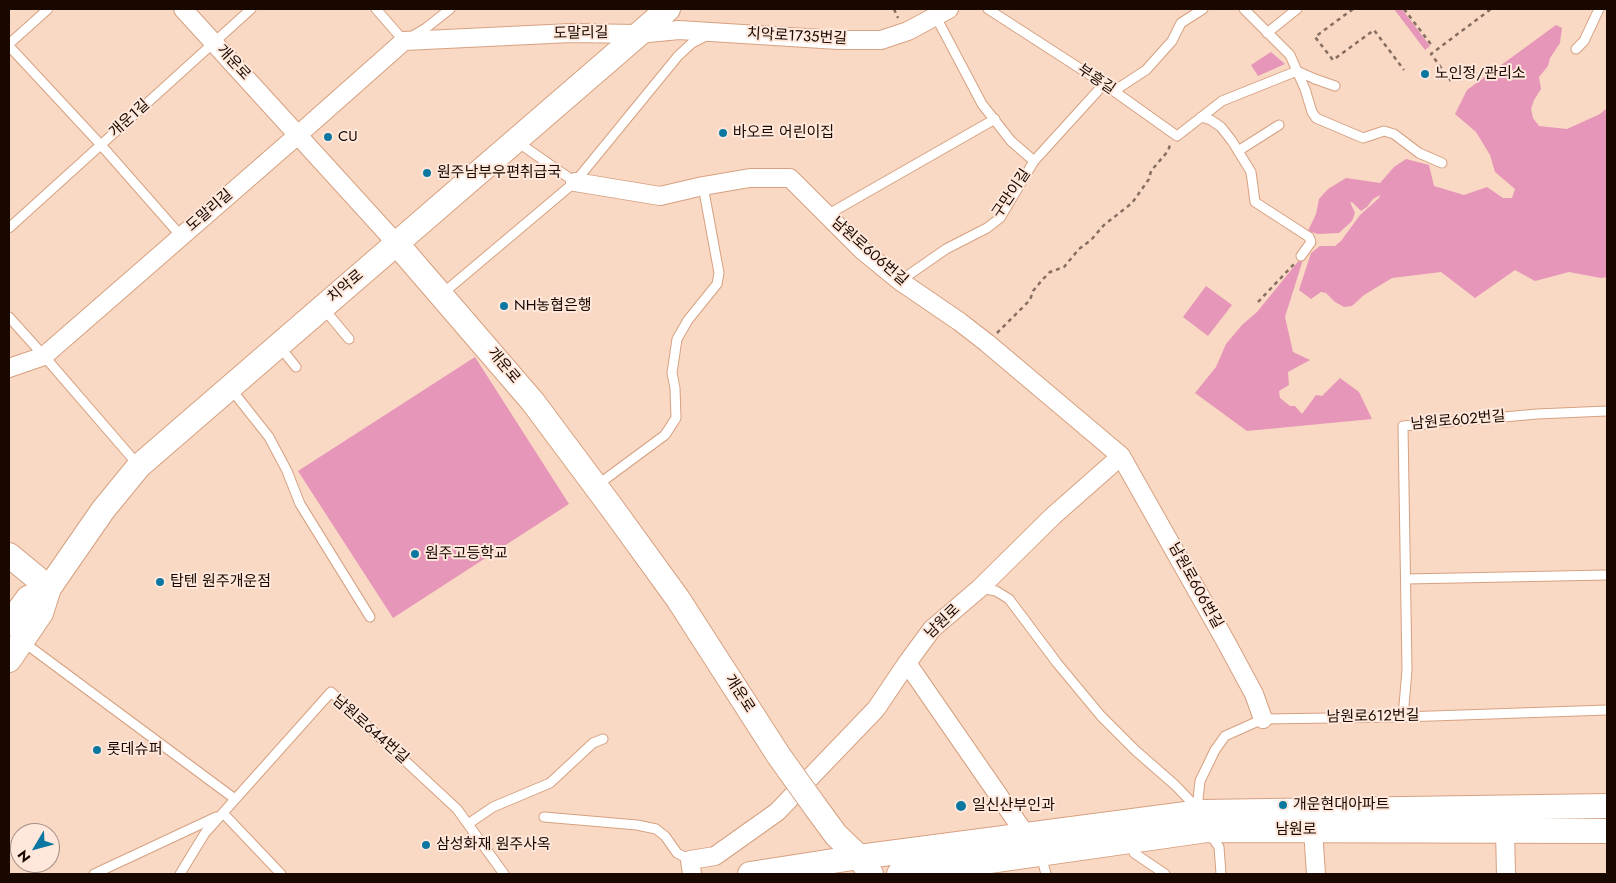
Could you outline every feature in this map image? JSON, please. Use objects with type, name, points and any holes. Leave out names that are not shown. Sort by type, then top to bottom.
[{"type":"street","name":"개운로","points":[[183,9],[299,134],[442,294],[533,402],[678,599],[779,756],[814,805],[836,835],[865,866]]},
{"type":"street","name":"치악로","points":[[9,660],[15,632],[41,613],[49,588],[103,510],[139,466],[668,9]]},
{"type":"street","name":"치악로1735번길","points":[[638,34],[679,30],[838,40],[881,40],[908,31],[942,13]]},
{"type":"street","name":"도말리길","points":[[9,368],[44,356],[404,41],[571,33],[638,34]]},
{"type":"street","name":"남원로606번길","points":[[576,182],[660,196],[750,178],[790,178],[862,250],[900,281],[987,343],[1121,456],[1226,642],[1254,694],[1263,719]]},
{"type":"street","points":[[980,588],[1053,516],[1121,456]]},
{"type":"street","points":[[9,555],[49,588]]},
{"type":"street","name":"남원로","points":[[691,867],[715,856],[776,812],[876,709],[932,630],[980,588]]},
{"type":"street","points":[[907,663],[1026,835]]},
{"type":"street","name":"남원로","points":[[750,874],[865,866],[1026,835],[1204,821],[1607,806]]},
{"type":"street","name":"남원로","points":[[898,874],[1043,864],[1204,821],[1313,830],[1607,831]]},
{"type":"street","points":[[1313,830],[1316,874]]},
{"type":"street","points":[[1505,831],[1506,874]]},
{"type":"lane","points":[[48,9],[9,45],[181,236]]},
{"type":"lane","name":"개운1길","points":[[9,228],[251,9]]},
{"type":"lane","points":[[376,9],[404,41]]},
{"type":"lane","name":"도말리길","points":[[404,41],[426,28],[450,9]]},
{"type":"lane","name":"부흥길","points":[[988,9],[1104,84],[1178,136]]},
{"type":"lane","points":[[1114,91],[1146,70],[1172,41],[1181,23],[1202,9]]},
{"type":"lane","points":[[1244,9],[1290,55],[1316,118],[1363,138],[1384,131],[1394,134],[1419,153],[1442,163]]},
{"type":"lane","points":[[1267,33],[1297,9]]},
{"type":"lane","points":[[1576,49],[1584,41],[1599,9]]},
{"type":"lane","points":[[942,13],[982,104],[1011,141],[1034,161]]},
{"type":"lane","points":[[442,294],[576,182],[678,56],[692,43],[704,36],[723,33]]},
{"type":"lane","points":[[1178,136],[1222,101],[1297,71],[1335,86]]},
{"type":"lane","name":"구만이길","points":[[900,281],[946,249],[987,228],[1000,218],[1034,161],[1104,84]]},
{"type":"lane","points":[[1201,117],[1212,120],[1221,127],[1238,151],[1251,172],[1255,202],[1309,237],[1311,242],[1301,256]]},
{"type":"lane","points":[[827,215],[995,119]]},
{"type":"lane","points":[[1238,151],[1279,125]]},
{"type":"lane","points":[[515,140],[576,182]]},
{"type":"lane","points":[[596,486],[666,436],[676,418],[675,388],[672,373],[677,339],[688,320],[717,284],[719,273],[703,186]]},
{"type":"lane","points":[[322,307],[349,339]]},
{"type":"lane","points":[[9,317],[139,466]]},
{"type":"lane","points":[[278,345],[296,367]]},
{"type":"lane","points":[[229,387],[269,437],[287,470],[300,504],[370,617]]},
{"type":"lane","name":"남원로602번길","points":[[1403,717],[1407,670],[1403,426],[1537,414],[1607,411]]},
{"type":"lane","points":[[1406,579],[1607,575]]},
{"type":"lane","points":[[980,588],[996,592],[1009,599],[1057,663],[1101,716],[1136,751],[1175,785],[1204,821],[1219,847],[1221,874]]},
{"type":"lane","points":[[15,632],[235,799]]},
{"type":"lane","name":"남원로644번길","points":[[180,874],[205,833],[331,692],[457,808],[504,874]]},
{"type":"lane","name":"남원로612번길","points":[[1204,821],[1198,799],[1200,781],[1215,750],[1225,736],[1263,719],[1403,717],[1607,710]]},
{"type":"lane","points":[[468,824],[493,807],[550,783],[593,743],[603,739]]},
{"type":"lane","points":[[94,874],[221,814],[281,874]]},
{"type":"lane","points":[[544,817],[637,825],[656,829],[665,836],[677,853],[691,867]]},
{"type":"lane","points":[[1131,841],[1134,853],[1165,874]]},
{"type":"path","points":[[1353,9],[1315,37],[1333,60],[1374,30],[1404,70]]},
{"type":"path","points":[[1404,9],[1433,47]]},
{"type":"path","points":[[1451,81],[1431,54],[1491,9]]},
{"type":"path","points":[[987,343],[1030,300],[1033,291],[1050,272],[1064,268],[1079,249],[1091,240],[1104,225],[1132,204],[1149,179],[1151,171],[1178,136]]},
{"type":"path","points":[[1258,302],[1301,256]]},
{"type":"shaded area","points":[[1394,9],[1402,9],[1430,46],[1425,50]]},
{"type":"shaded area","points":[[1556,25],[1562,28],[1560,43],[1550,58],[1548,66],[1539,77],[1541,89],[1531,109],[1533,118],[1539,126],[1567,129],[1600,114],[1607,108],[1607,277],[1601,278],[1569,272],[1535,281],[1515,270],[1475,298],[1441,272],[1392,278],[1364,295],[1352,306],[1344,307],[1335,302],[1326,293],[1321,292],[1311,299],[1299,290],[1311,253],[1320,246],[1335,246],[1341,241],[1360,215],[1379,198],[1380,195],[1361,211],[1350,202],[1355,213],[1352,221],[1339,233],[1318,234],[1308,231],[1316,214],[1319,199],[1328,189],[1346,178],[1380,183],[1394,167],[1406,159],[1429,165],[1434,186],[1464,195],[1487,187],[1503,198],[1512,198],[1515,189],[1495,172],[1490,155],[1476,132],[1455,114],[1467,90]]},
{"type":"shaded area","points":[[1271,52],[1285,64],[1258,76],[1251,65]]},
{"type":"shaded area","points":[[1305,253],[1285,317],[1293,352],[1310,360],[1288,372],[1289,385],[1279,391],[1280,398],[1290,406],[1295,406],[1302,414],[1316,395],[1322,396],[1340,378],[1359,392],[1372,419],[1247,431],[1195,393],[1216,367],[1226,344],[1242,325],[1257,312]]},
{"type":"shaded area","points":[[1206,286],[1232,305],[1208,336],[1183,317]]},
{"type":"shaded area","points":[[475,357],[569,504],[393,618],[298,471]]},
{"type":"place","name":"노인정/관리소","points":[[1425,74]]},
{"type":"place","name":"바오르 어린이집","points":[[723,133]]},
{"type":"place","name":"CU","points":[[328,137]]},
{"type":"place","name":"원주남부우편취급국","points":[[427,173]]},
{"type":"place","name":"NH농협은행","points":[[504,306]]},
{"type":"place","name":"원주고등학교","points":[[415,554]]},
{"type":"place","name":"탑텐 원주개운점","points":[[160,582]]},
{"type":"place","name":"롯데슈퍼","points":[[97,750]]},
{"type":"place","name":"개운현대아파트","points":[[1283,805]]},
{"type":"place","name":"일신산부인과","points":[[961,806]]},
{"type":"place","name":"삼성화재 원주사옥","points":[[426,845]]}]
